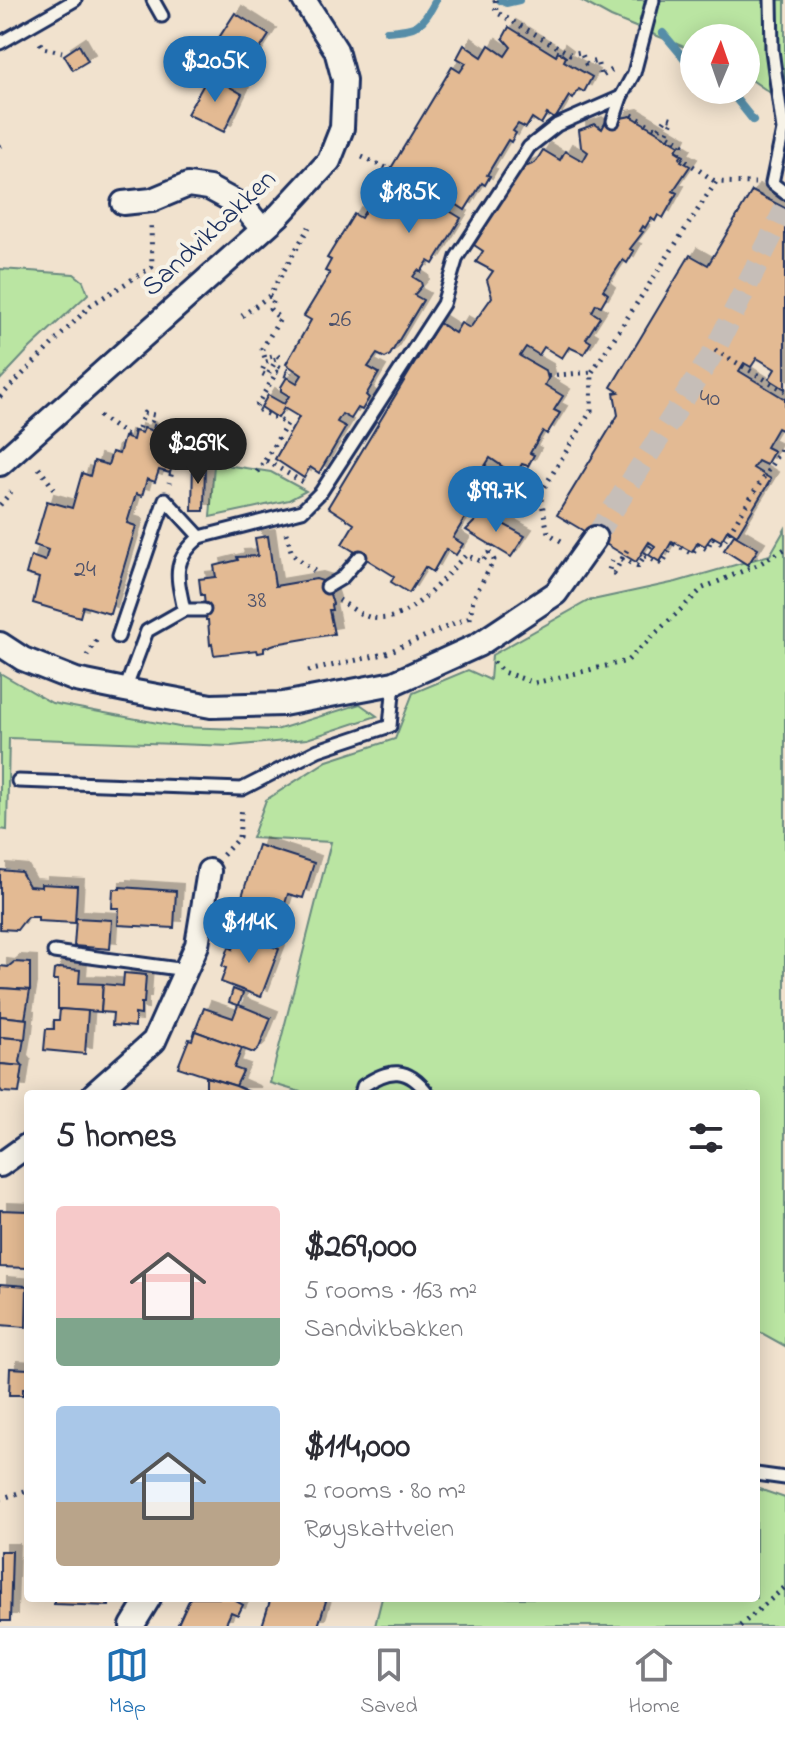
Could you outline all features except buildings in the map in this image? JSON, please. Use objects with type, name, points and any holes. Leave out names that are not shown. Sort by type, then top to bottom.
[{"type":"street","name":"Sandvikbakken","points":[[0,464],[279,215],[329,161],[342,128],[344,80],[336,50],[304,0]]},
{"type":"street","points":[[123,203],[152,200],[188,185],[209,188],[244,207],[262,229]]},
{"type":"street","points":[[0,644],[23,659],[76,680],[128,679],[211,706],[283,704],[394,683],[478,645],[556,593],[595,538]]},
{"type":"street","points":[[99,1090],[154,1041],[197,945],[209,871]]},
{"type":"street","points":[[0,1165],[24,1148]]},
{"type":"street","points":[[132,1626],[147,1602]]},
{"type":"lane","points":[[0,43],[75,0]]},
{"type":"lane","points":[[153,0],[162,16]]},
{"type":"lane","points":[[613,121],[634,73],[653,0]]},
{"type":"lane","points":[[771,0],[772,50],[783,130],[772,183],[785,193]]},
{"type":"lane","points":[[184,610],[178,580],[181,557],[200,537],[302,511],[321,492],[443,304],[457,257],[529,147],[557,125],[621,97]]},
{"type":"lane","points":[[118,637],[165,499],[200,537]]},
{"type":"lane","points":[[327,587],[342,578],[360,557]]},
{"type":"lane","points":[[128,679],[147,631],[184,610],[204,610]]},
{"type":"lane","points":[[18,781],[242,789],[318,750],[390,726],[394,683]]},
{"type":"lane","points":[[54,952],[186,970]]},
{"type":"lane","points":[[362,1090],[383,1072],[407,1074],[424,1090]]},
{"type":"lane","points":[[760,1475],[785,1478]]},
{"type":"path","points":[[495,0],[496,12],[570,54],[581,52],[586,64],[597,61],[601,77],[623,64],[634,73]]},
{"type":"path","points":[[40,43],[43,48],[62,52]]},
{"type":"path","points":[[632,115],[658,130],[667,117],[673,119],[666,134],[683,144],[677,155],[716,182],[772,183]]},
{"type":"path","points":[[362,157],[391,170]]},
{"type":"path","points":[[552,553],[561,541],[548,533],[540,494],[591,411],[592,372],[716,182]]},
{"type":"path","points":[[0,397],[91,305],[152,267],[152,200]]},
{"type":"path","points":[[242,316],[269,296],[309,227]]},
{"type":"path","points":[[257,472],[287,424],[255,408],[277,372],[288,376],[290,372],[274,364],[267,376],[261,373],[266,362],[280,358],[277,355],[265,358],[262,349],[280,319],[270,309],[274,300],[269,296]]},
{"type":"path","points":[[715,350],[785,391]]},
{"type":"path","points":[[548,376],[592,372]]},
{"type":"path","points":[[99,416],[126,435],[138,430],[144,413],[154,415],[150,425],[170,431],[166,441],[179,446],[176,457]]},
{"type":"path","points":[[645,556],[662,564],[675,543],[692,554],[698,544],[707,549],[712,538],[722,544],[785,443]]},
{"type":"path","points":[[265,460],[321,492]]},
{"type":"path","points":[[39,468],[57,493]]},
{"type":"path","points":[[0,505],[11,492]]},
{"type":"path","points":[[354,610],[373,618],[395,617],[414,606],[466,555],[482,562],[489,552],[491,540]]},
{"type":"path","points":[[622,559],[638,566],[652,544]]},
{"type":"path","points":[[478,645],[503,672],[535,683],[627,661],[703,588],[757,565],[785,549]]},
{"type":"path","points":[[609,570],[614,573],[629,551]]},
{"type":"path","points":[[470,617],[473,599],[494,560],[489,552]]},
{"type":"path","points":[[292,554],[315,570]]},
{"type":"path","points":[[294,674],[384,654],[483,609]]},
{"type":"path","points":[[75,652],[128,679]]},
{"type":"path","points":[[209,871],[239,837],[242,789]]},
{"type":"path","points":[[0,1499],[24,1491]]},
{"type":"path","points":[[740,1626],[785,1587]]},
{"type":"green space","points":[[580,0],[785,0],[785,103],[760,86],[760,24],[680,24],[680,45],[611,17]]},
{"type":"green space","points":[[0,269],[74,274],[83,281],[88,294],[0,380]]},
{"type":"green space","points":[[214,465],[271,472],[306,491],[289,500],[210,517]]},
{"type":"green space","points":[[785,529],[785,1346],[760,1332],[760,1090],[294,1090],[270,1083],[331,842],[252,838],[266,800],[327,761],[395,739],[413,693],[468,670],[490,680],[492,655],[588,601],[676,582],[770,555]]},
{"type":"green space","points":[[0,673],[52,703],[179,727],[276,730],[360,704],[377,716],[307,739],[231,746],[9,738],[7,830],[0,829]]},
{"type":"green space","points":[[760,1489],[785,1498],[785,1626],[375,1626],[381,1602],[760,1602]]},
{"type":"waterway","points":[[387,31],[418,25],[436,0]]},
{"type":"waterway","points":[[500,0],[506,3],[519,0]]},
{"type":"waterway","points":[[663,33],[680,53]]},
{"type":"waterway","points":[[740,104],[753,120]]},
{"type":"tunnel","points":[[595,538],[715,350],[785,209]]}]
